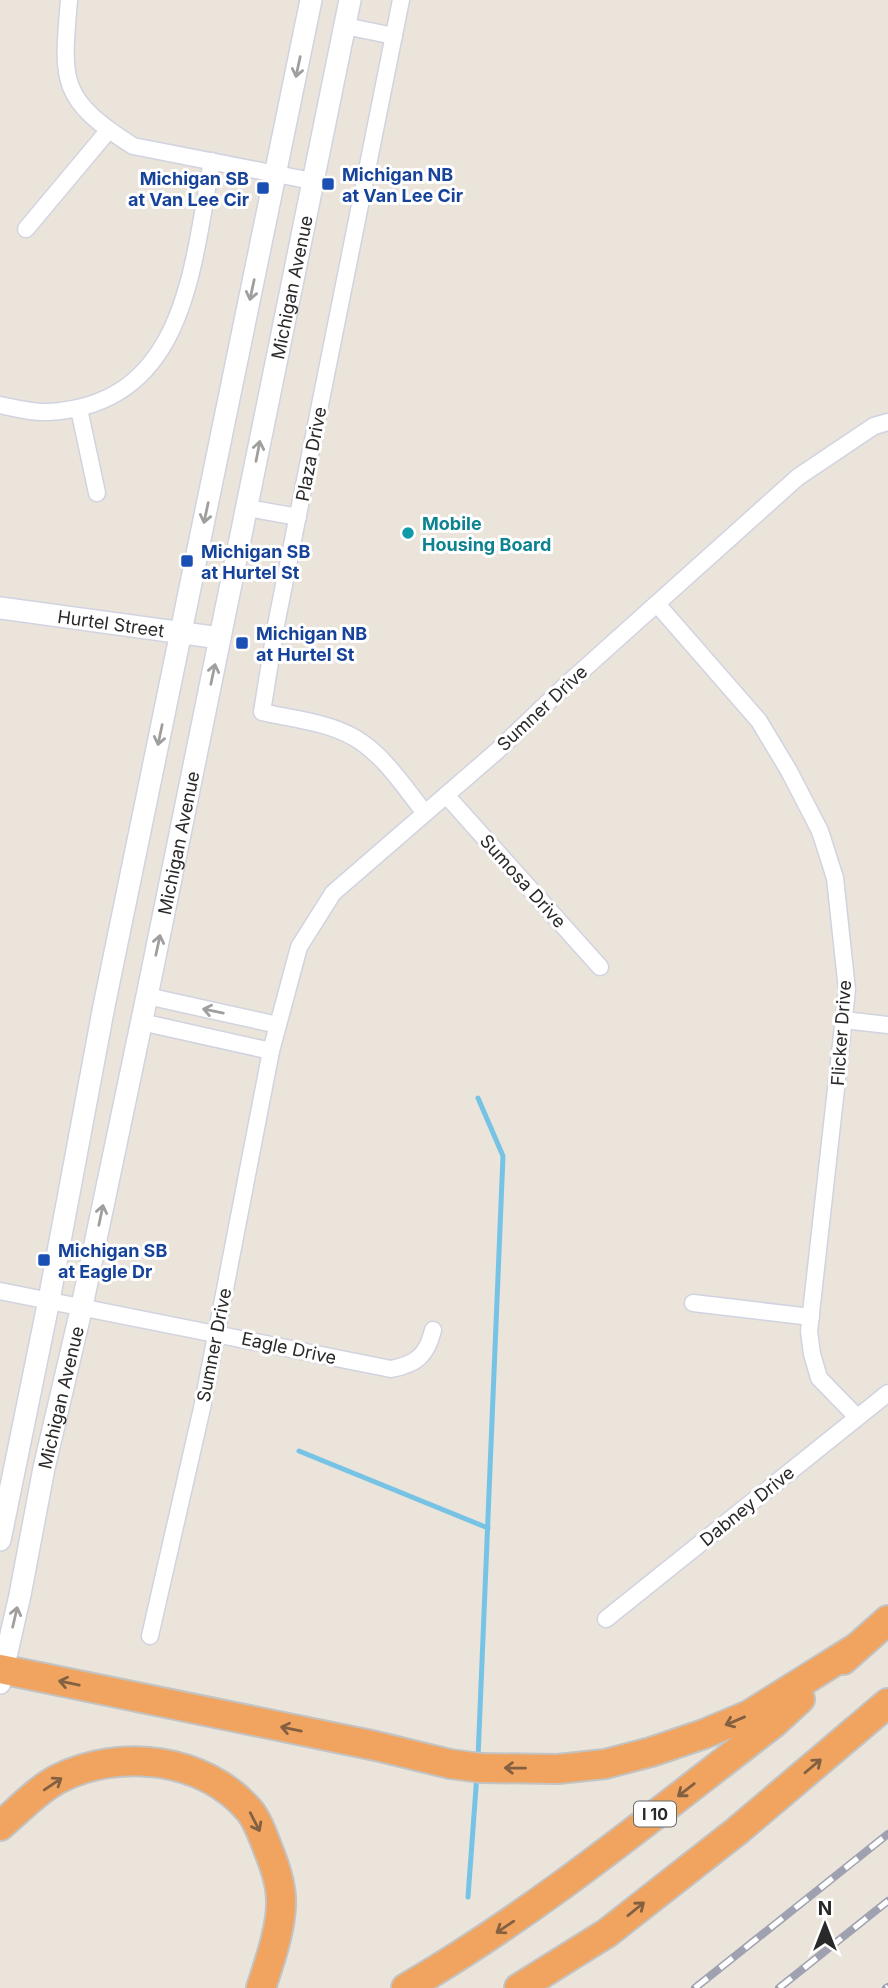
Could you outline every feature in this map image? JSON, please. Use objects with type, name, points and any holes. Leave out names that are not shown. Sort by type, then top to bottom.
[{"type":"highway","name":"I 10","points":[[406,1988],[463,1955],[535,1907],[774,1723],[888,1620]]},
{"type":"highway","points":[[1,1674],[376,1746],[450,1764],[481,1768],[558,1769],[605,1764],[704,1734],[750,1715],[856,1648]]},
{"type":"highway","points":[[540,1988],[737,1831],[888,1703]]},
{"type":"highway","points":[[0,1826],[55,1781],[75,1772],[116,1761],[168,1764],[190,1769],[211,1781],[250,1812],[274,1864],[281,1900],[273,1952],[261,1988]]},
{"type":"highway","points":[[519,1988],[607,1933]]},
{"type":"main road","name":"Michigan Avenue","points":[[0,1540],[49,1300],[104,1006],[312,0]]},
{"type":"main road","name":"Michigan Avenue","points":[[1,1674],[142,1022],[350,0]]},
{"type":"main road","name":"Hurtel Street","points":[[0,608],[220,638]]},
{"type":"street","points":[[69,0],[64,56],[68,82],[78,102],[108,131],[133,146],[312,181]]},
{"type":"street","name":"Plaza Drive","points":[[401,0],[262,712],[333,728],[356,738],[381,758],[425,813]]},
{"type":"street","points":[[345,26],[394,36]]},
{"type":"street","points":[[26,229],[108,131]]},
{"type":"street","points":[[0,405],[45,413],[92,407],[119,392],[141,375],[165,344],[179,317],[187,290],[212,162]]},
{"type":"street","points":[[79,408],[97,493]]},
{"type":"street","name":"Sumner Drive","points":[[150,1636],[202,1408],[271,1051],[299,947],[333,893],[446,795],[798,477],[874,426],[888,422]]},
{"type":"street","points":[[247,508],[298,517]]},
{"type":"street","name":"Flicker Drive","points":[[657,604],[759,722],[789,771],[820,831],[835,878],[847,990],[809,1331],[819,1378],[857,1418]]},
{"type":"street","name":"Sumosa Drive","points":[[446,795],[600,967]]},
{"type":"street","points":[[147,996],[278,1025]]},
{"type":"street","points":[[844,1020],[888,1025]]},
{"type":"street","points":[[142,1022],[271,1051]]},
{"type":"street","name":"Eagle Drive","points":[[0,1291],[391,1369],[410,1365],[429,1348],[433,1330]]},
{"type":"street","points":[[693,1303],[811,1317]]},
{"type":"street","name":"Dabney Drive","points":[[606,1619],[888,1392]]},
{"type":"waterway","points":[[478,1098],[503,1156],[478,1758]]},
{"type":"waterway","points":[[299,1451],[488,1528]]},
{"type":"waterway","points":[[468,1897],[477,1774]]},
{"type":"railway","points":[[695,1988],[888,1834]]},
{"type":"railway","points":[[779,1988],[888,1901]]},
{"type":"place","name":"Michigan NB at Van Lee Cir","points":[[328,184]]},
{"type":"place","name":"Michigan SB at Van Lee Cir","points":[[263,188]]},
{"type":"place","name":"Mobile Housing Board","points":[[408,533]]},
{"type":"place","name":"Michigan SB at Hurtel St","points":[[187,561]]},
{"type":"place","name":"Michigan NB at Hurtel St","points":[[242,643]]},
{"type":"place","name":"Michigan SB at Eagle Dr","points":[[44,1260]]}]
